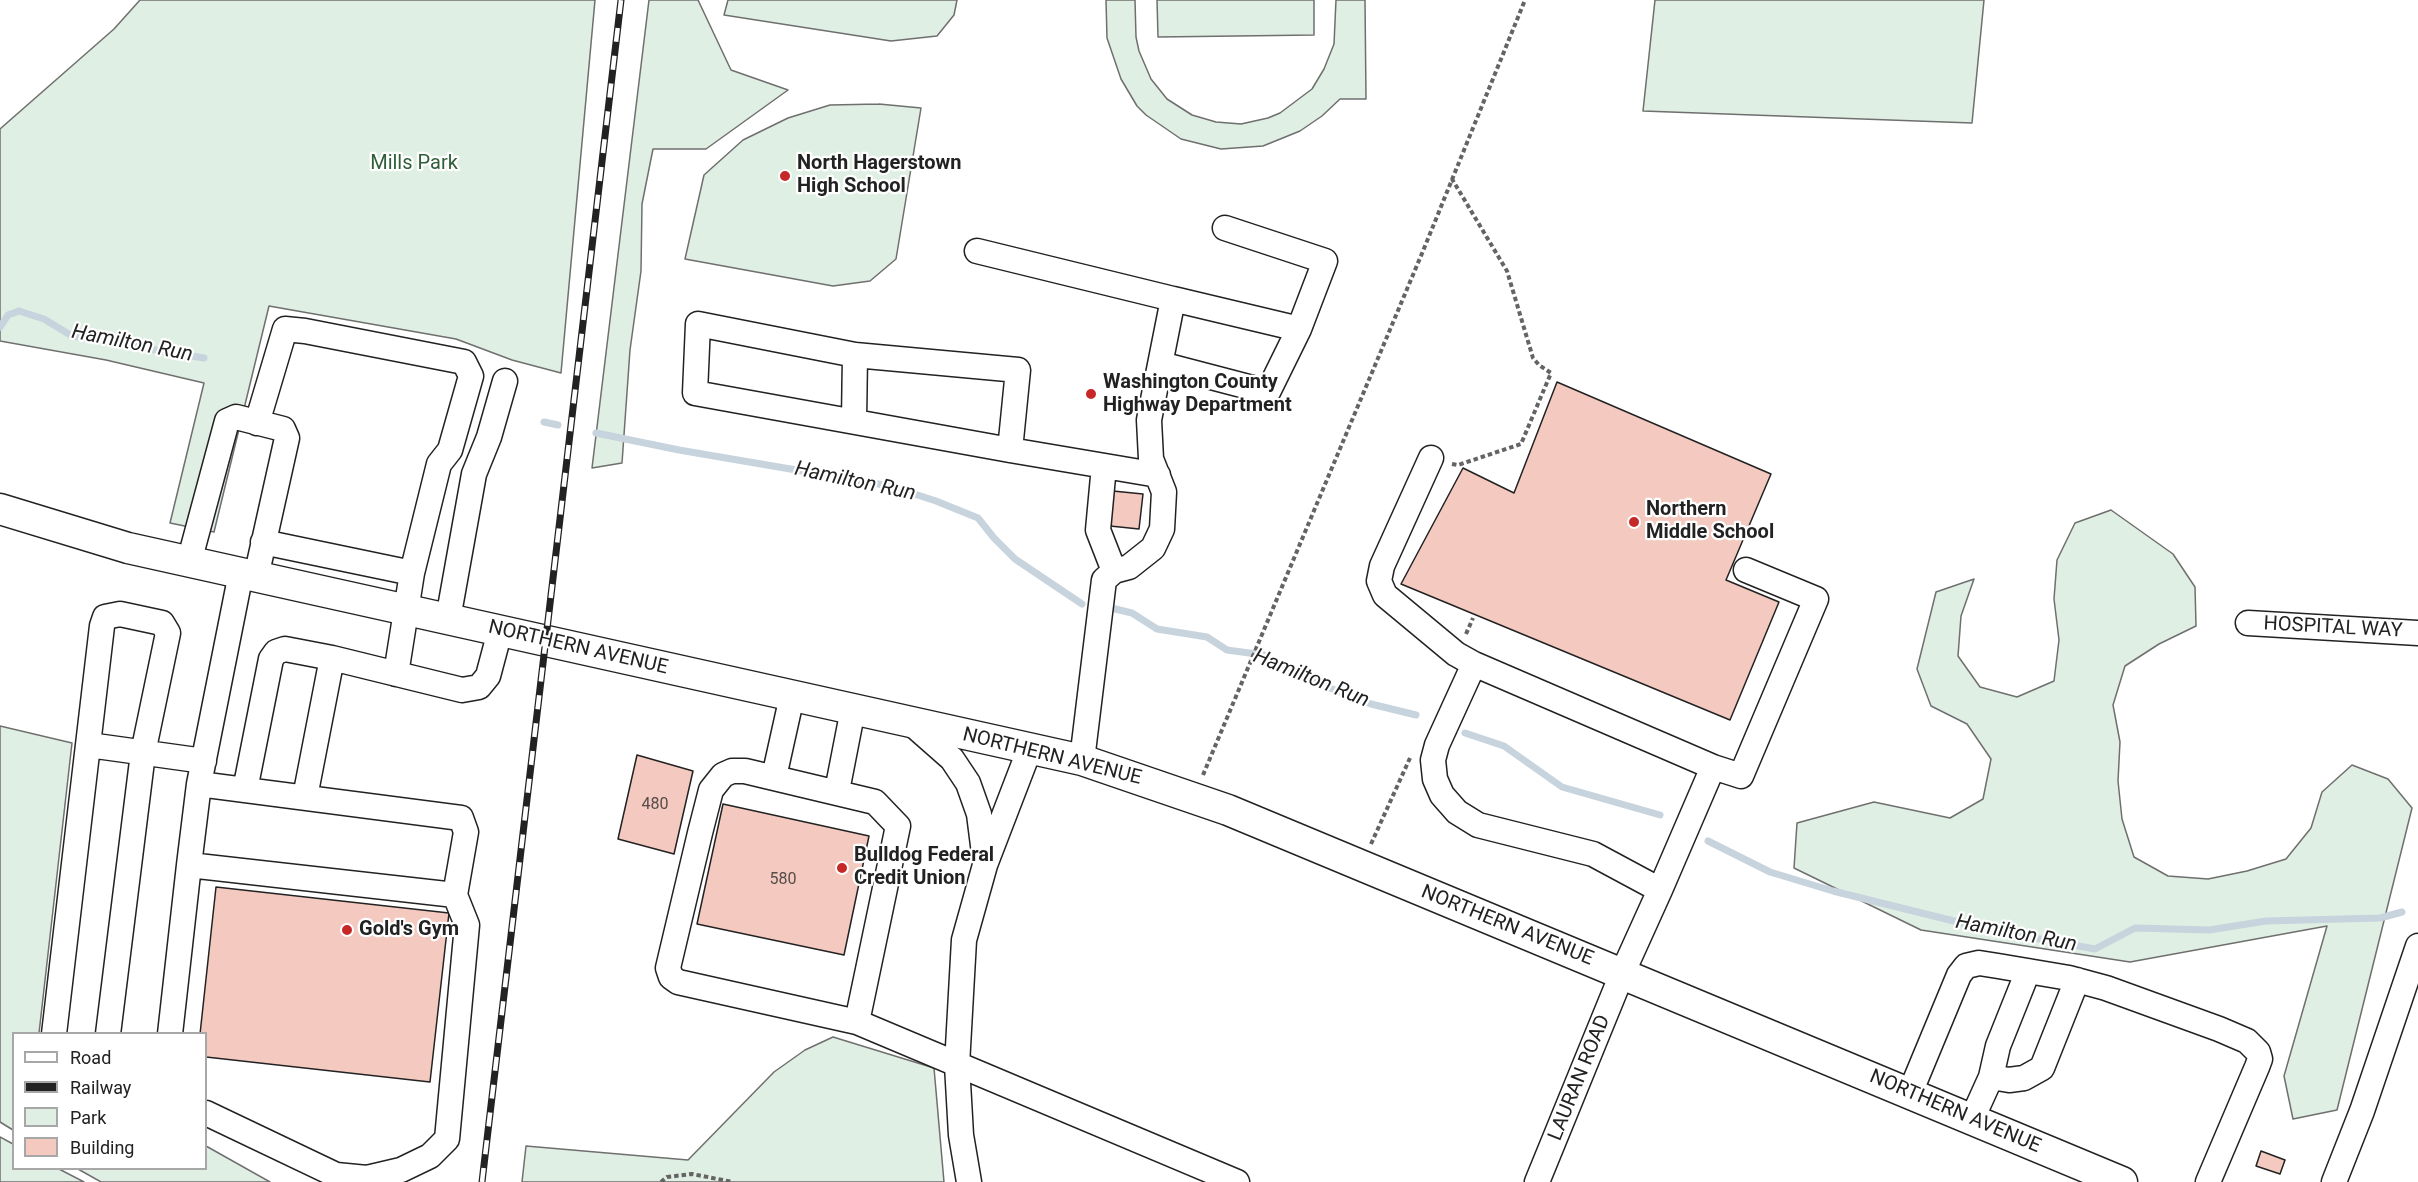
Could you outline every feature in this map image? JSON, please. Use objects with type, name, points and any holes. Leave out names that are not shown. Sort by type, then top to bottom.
[{"type":"main road","name":"NORTHERN AVENUE","points":[[0,509],[128,548],[1082,760],[1228,810],[2122,1182]]},
{"type":"street","points":[[1161,364],[1268,392],[1299,329],[1325,261],[1225,228]]},
{"type":"street","points":[[977,251],[1299,329]]},
{"type":"street","points":[[1082,760],[1104,580],[1114,572],[1130,567],[1153,548],[1162,529],[1164,492],[1151,459],[1149,420],[1173,299]]},
{"type":"street","points":[[1010,450],[1018,370],[855,355],[698,324],[695,393],[1010,450],[1158,475]]},
{"type":"street","points":[[257,423],[285,330],[305,331],[464,362],[471,376],[450,450],[439,464],[412,573],[396,674]]},
{"type":"street","points":[[854,422],[855,355]]},
{"type":"street","points":[[448,619],[474,474],[489,437],[505,381]]},
{"type":"street","points":[[170,1032],[189,865],[204,761],[248,575],[263,542],[287,438],[283,429],[236,417],[227,421],[189,562]]},
{"type":"street","points":[[1431,458],[1382,566],[1379,581],[1385,595],[1456,654],[1474,664],[1713,767],[1741,776],[1816,599],[1746,570]]},
{"type":"street","points":[[1104,466],[1098,530],[1114,572]]},
{"type":"street","points":[[263,542],[412,573]]},
{"type":"street","points":[[54,1032],[102,626],[105,617],[120,614],[162,623],[168,633],[143,753],[108,1032]]},
{"type":"street","name":"HOSPITAL WAY","points":[[2248,623],[2418,633]]},
{"type":"street","points":[[245,790],[271,659],[276,652],[285,649],[332,658],[462,690],[479,687],[488,676],[500,631]]},
{"type":"street","points":[[305,797],[332,658]]},
{"type":"street","points":[[1474,664],[1435,753],[1435,779],[1442,795],[1457,812],[1478,825],[1593,854],[1660,890]]},
{"type":"street","points":[[774,777],[792,696]]},
{"type":"street","points":[[837,791],[853,709]]},
{"type":"street","points":[[910,722],[952,759],[968,783],[979,814],[985,865]]},
{"type":"street","points":[[89,746],[204,761]]},
{"type":"street","points":[[969,1182],[961,1135],[957,1065],[963,940],[985,865],[1030,748]]},
{"type":"street","name":"LAURAN ROAD","points":[[1537,1182],[1622,974],[1713,767]]},
{"type":"street","points":[[857,1022],[898,826],[875,802],[837,791],[745,771],[732,771],[723,775],[711,790],[668,968],[671,977],[678,982],[857,1022],[1237,1182]]},
{"type":"street","points":[[200,784],[461,818],[466,832],[455,895],[467,926],[447,1139],[430,1156],[401,1170],[367,1178],[336,1175],[207,1113]]},
{"type":"street","points":[[189,865],[455,895]]},
{"type":"street","points":[[2334,1182],[2362,1111],[2418,946]]},
{"type":"street","points":[[1910,1093],[1959,975],[1966,966],[1979,963],[2106,987],[2219,1029],[2247,1041],[2258,1052],[2260,1059],[2257,1067],[2208,1182]]},
{"type":"street","points":[[1972,1119],[1991,1077],[1998,1046],[2028,971]]},
{"type":"street","points":[[1991,1077],[2009,1080],[2024,1078],[2042,1068],[2077,980]]},
{"type":"path","points":[[1203,775],[1525,0]]},
{"type":"path","points":[[1431,458],[1458,465],[1521,444],[1551,373],[1533,358],[1507,271],[1452,179]]},
{"type":"path","points":[[661,1182],[667,1177],[692,1174],[733,1182]]},
{"type":"green space","name":"Mills Park","points":[[140,0],[595,0],[561,373],[512,360],[456,339],[269,306],[214,532],[170,523],[204,383],[106,360],[0,341],[0,129],[114,29]]},
{"type":"green space","points":[[649,0],[698,0],[731,70],[788,90],[706,149],[653,149],[642,204],[641,271],[630,350],[622,463],[592,468]]},
{"type":"green space","points":[[728,0],[957,0],[954,15],[937,36],[891,41],[724,15]]},
{"type":"green space","points":[[1106,0],[1135,0],[1136,37],[1139,51],[1151,79],[1167,99],[1192,115],[1216,122],[1241,124],[1280,113],[1312,89],[1324,69],[1334,44],[1336,0],[1365,0],[1366,99],[1340,99],[1322,116],[1300,131],[1263,146],[1221,149],[1181,139],[1146,115],[1137,106],[1121,79],[1107,38]]},
{"type":"green space","points":[[1157,0],[1314,0],[1314,35],[1158,37]]},
{"type":"green space","points":[[1655,0],[1984,0],[1972,123],[1643,111]]},
{"type":"green space","points":[[879,104],[921,108],[896,259],[870,281],[833,286],[685,259],[704,175],[743,140],[788,118],[830,105]]},
{"type":"green space","points":[[2111,510],[2173,554],[2195,587],[2196,626],[2159,644],[2125,666],[2113,705],[2120,742],[2118,781],[2122,819],[2134,857],[2168,876],[2208,879],[2247,871],[2286,859],[2311,828],[2322,792],[2352,765],[2388,779],[2412,808],[2337,1110],[2293,1119],[2284,1076],[2327,926],[2130,962],[1921,930],[1794,868],[1797,823],[1874,802],[1950,818],[1983,799],[1991,759],[1967,724],[1931,706],[1917,669],[1936,592],[1974,579],[1961,616],[1958,656],[1980,687],[2017,697],[2054,681],[2059,640],[2054,599],[2057,560],[2075,523]]},
{"type":"green space","points":[[0,726],[72,743],[39,1032],[12,1032],[12,1129],[0,1122]]},
{"type":"green space","points":[[833,1037],[934,1068],[944,1182],[522,1182],[526,1146],[688,1160],[774,1072],[805,1050]]},
{"type":"green space","points":[[0,1137],[12,1143],[12,1170],[61,1170],[84,1182],[0,1182]]},
{"type":"green space","points":[[207,1147],[270,1182],[101,1182],[80,1170],[207,1170]]},
{"type":"building","points":[[1557,382],[1771,474],[1726,580],[1779,602],[1730,720],[1401,584],[1463,468],[1514,493]]},
{"type":"building","points":[[1113,491],[1143,494],[1139,529],[1110,526]]},
{"type":"building","points":[[637,755],[693,771],[674,854],[618,839]]},
{"type":"building","points":[[723,804],[869,836],[844,955],[697,924]]},
{"type":"building","points":[[216,887],[449,913],[430,1082],[207,1057],[207,1032],[200,1032]]},
{"type":"building","points":[[2261,1151],[2285,1160],[2280,1174],[2256,1166]]},
{"type":"waterway","name":"Hamilton Run","points":[[0,327],[8,315],[19,311],[44,319],[72,336],[204,358]]},
{"type":"waterway","name":"Hamilton Run","points":[[544,422],[558,425]]},
{"type":"waterway","name":"Hamilton Run","points":[[596,433],[679,450],[890,486],[936,501],[978,518],[1015,559],[1082,604]]},
{"type":"waterway","name":"Hamilton Run","points":[[1107,607],[1132,613],[1157,629],[1207,637],[1227,650],[1264,655],[1304,678],[1371,704],[1416,715]]},
{"type":"waterway","name":"Hamilton Run","points":[[1465,733],[1504,746],[1562,787],[1660,815]]},
{"type":"waterway","name":"Hamilton Run","points":[[1708,841],[1770,872],[1833,891],[1990,930],[2095,949],[2135,928],[2209,930],[2266,921],[2380,918],[2402,912]]},
{"type":"railway","points":[[482,1182],[621,0]]},
{"type":"place","name":"North Hagerstown High School","points":[[785,176]]},
{"type":"place","name":"Washington County Highway Department","points":[[1091,394]]},
{"type":"place","name":"Northern Middle School","points":[[1634,522]]},
{"type":"place","name":"Bulldog Federal Credit Union","points":[[842,868]]},
{"type":"place","name":"Gold's Gym","points":[[347,930]]}]
